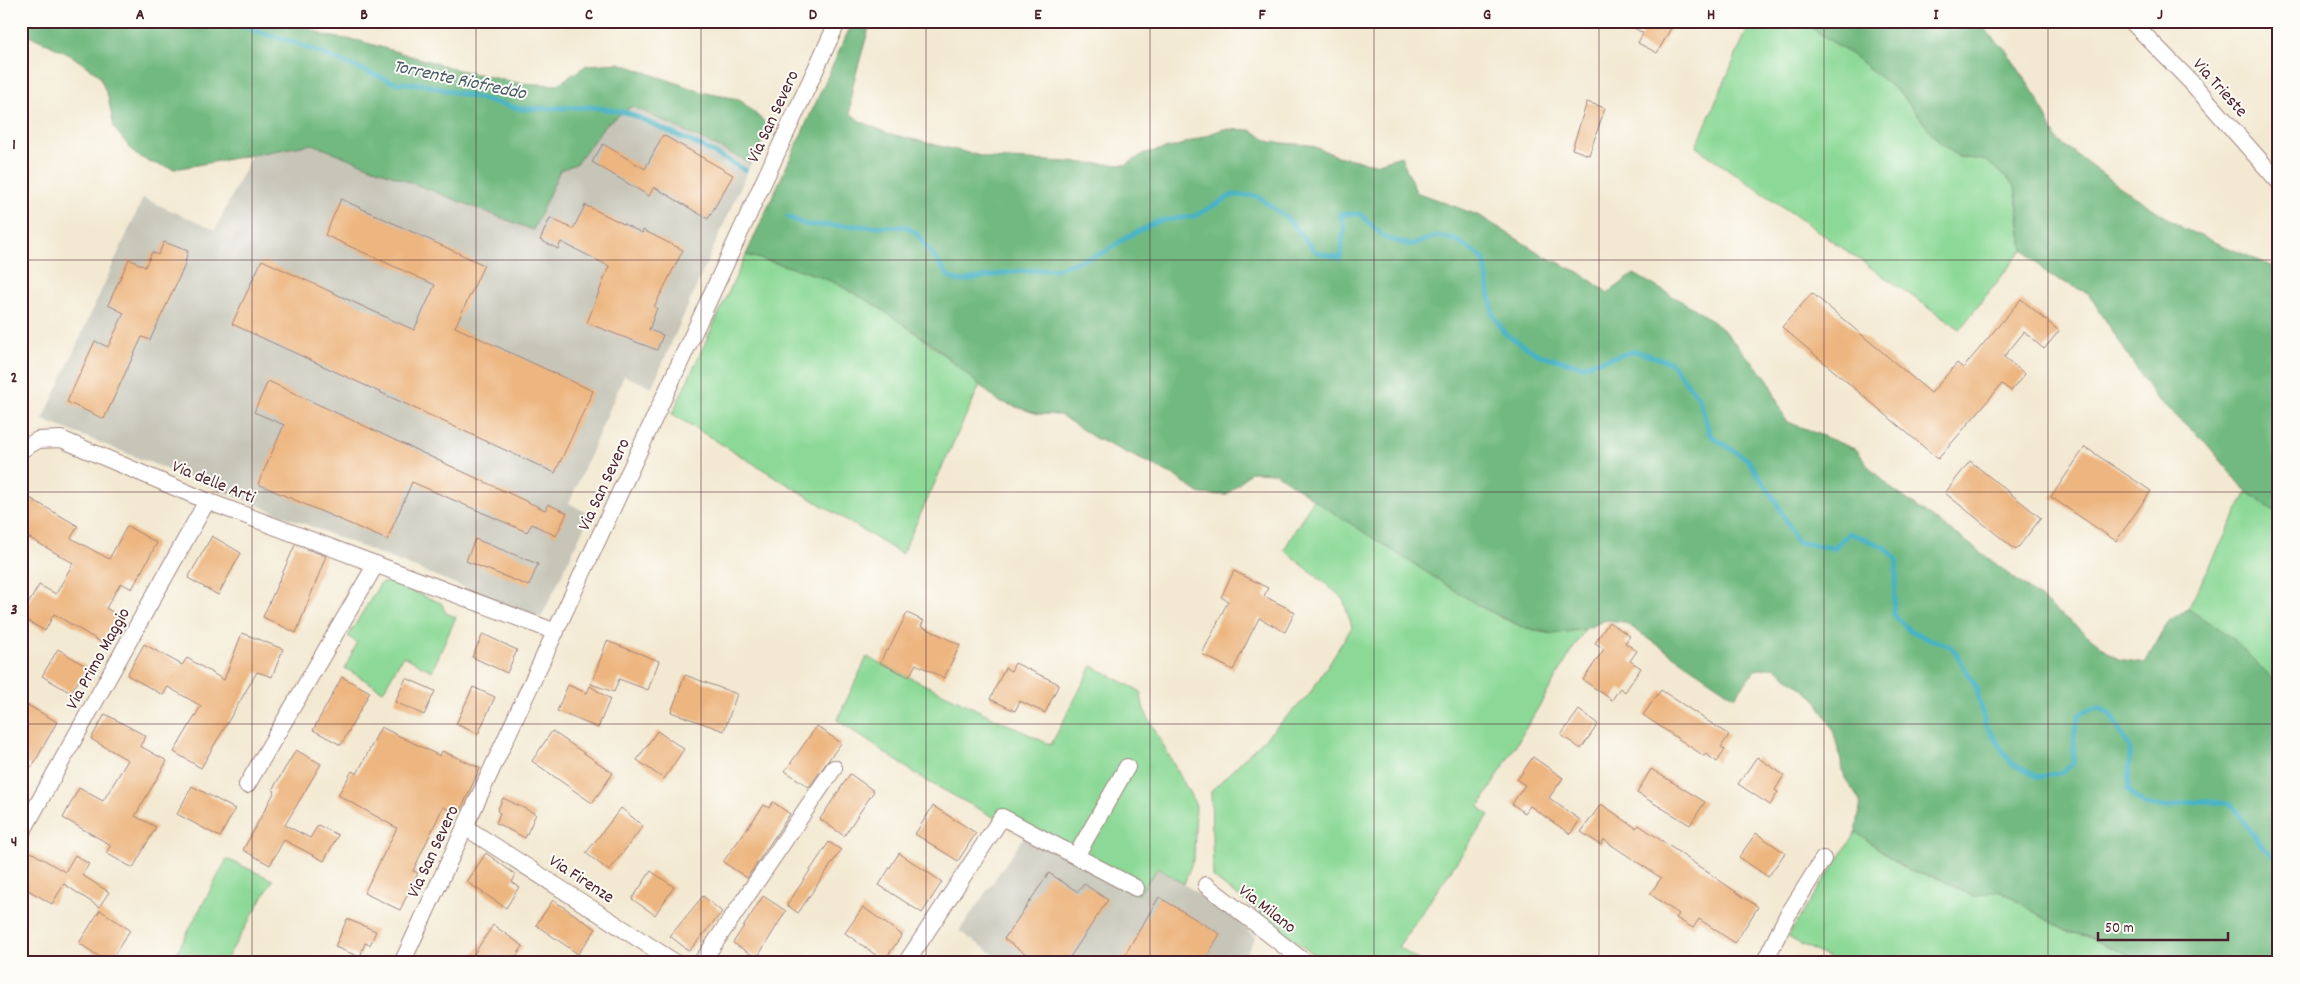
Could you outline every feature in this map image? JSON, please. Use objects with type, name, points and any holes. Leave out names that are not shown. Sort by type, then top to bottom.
[{"type":"street","name":"Via San Severo","points":[[402,963],[838,21]]},
{"type":"street","name":"Via Trieste","points":[[2131,21],[2191,82],[2279,182]]},
{"type":"street","name":"Via delle Arti","points":[[21,450],[38,440],[61,439],[207,501],[556,632]]},
{"type":"street","name":"Via Primo Maggio","points":[[21,834],[207,501]]},
{"type":"street","points":[[247,785],[376,564]]},
{"type":"street","points":[[1076,856],[1127,767]]},
{"type":"street","points":[[701,963],[834,768]]},
{"type":"street","points":[[906,963],[1002,817],[1136,888]]},
{"type":"street","name":"Via Firenze","points":[[466,827],[676,963]]},
{"type":"street","points":[[1764,963],[1786,918],[1822,859]]},
{"type":"street","name":"Via Milano","points":[[1206,885],[1306,963]]},
{"type":"shaded area","points":[[632,106],[751,163],[652,387],[624,376],[569,503],[590,515],[541,618],[43,420],[143,198],[215,230],[252,154],[312,144],[394,175],[560,170],[576,164],[605,125]]},
{"type":"shaded area","points":[[1026,834],[1158,868],[1237,918],[1255,938],[1240,963],[1007,963],[959,931]]},
{"type":"green space","points":[[21,21],[293,21],[326,36],[360,41],[459,70],[518,83],[557,85],[587,65],[619,63],[705,93],[739,99],[770,127],[751,163],[632,106],[605,125],[576,164],[560,170],[533,230],[312,144],[175,169],[149,162],[135,154],[114,128],[108,97],[99,75],[72,56],[21,31]]},
{"type":"green space","points":[[853,21],[871,21],[852,88],[850,113],[860,121],[887,133],[989,158],[1126,165],[1145,153],[1178,146],[1223,129],[1251,130],[1270,142],[1310,145],[1337,156],[1375,164],[1401,156],[1416,192],[1480,216],[1546,257],[1579,272],[1608,293],[1634,274],[1697,310],[1722,329],[1767,378],[1786,421],[1857,450],[1869,467],[1892,489],[1978,550],[2118,659],[2145,663],[2169,621],[2188,609],[2227,634],[2279,685],[2279,963],[2145,963],[2086,936],[2065,931],[1999,890],[1974,897],[1940,879],[1909,871],[1856,832],[1861,802],[1845,778],[1833,729],[1815,698],[1774,667],[1755,670],[1735,697],[1624,622],[1606,620],[1585,629],[1553,634],[1522,627],[1479,606],[1323,506],[1276,473],[1251,472],[1227,495],[1200,494],[1172,474],[1095,438],[1060,415],[1038,414],[998,401],[931,343],[872,303],[833,282],[801,270],[746,255]]},
{"type":"green space","points":[[1751,21],[1801,21],[1855,57],[1903,96],[1938,141],[1959,157],[1987,160],[2015,186],[2023,249],[1960,329],[1696,147]]},
{"type":"green space","points":[[1801,21],[1976,21],[2006,50],[2039,101],[2056,139],[2119,186],[2184,229],[2279,269],[2279,514],[2247,492],[2206,443],[2155,397],[2088,293],[2048,275],[2023,249],[2015,186],[1987,161],[1959,157],[1938,141],[1903,96],[1855,57]]},
{"type":"green space","points":[[746,255],[813,273],[854,292],[910,329],[980,385],[902,554],[672,414]]},
{"type":"green space","points":[[2247,492],[2279,514],[2279,685],[2188,609]]},
{"type":"green space","points":[[1313,499],[1502,618],[1540,632],[1553,634],[1585,629],[1479,807],[1489,815],[1398,947],[1423,963],[1324,963],[1213,877],[1211,791],[1309,695],[1352,627],[1343,598],[1284,550]]},
{"type":"green space","points":[[388,581],[441,603],[446,613],[456,617],[432,671],[403,656],[383,691],[345,668],[357,643],[348,636],[380,584]]},
{"type":"green space","points":[[867,657],[1051,745],[1092,666],[1140,691],[1144,710],[1196,805],[1194,857],[1184,884],[1158,868],[1138,895],[925,780],[837,720]]},
{"type":"green space","points":[[1856,832],[1909,871],[1940,879],[1974,897],[1999,890],[2065,931],[2086,936],[2145,963],[1839,963],[1787,937]]},
{"type":"green space","points":[[227,859],[273,880],[224,963],[171,963]]},
{"type":"building","points":[[1622,21],[1675,21],[1657,53],[1638,43],[1643,33]]},
{"type":"building","points":[[1587,102],[1605,108],[1589,155],[1572,149]]},
{"type":"building","points":[[663,135],[733,175],[708,219],[654,187],[649,196],[592,162],[603,144],[645,169]]},
{"type":"building","points":[[341,199],[484,265],[455,327],[593,391],[555,473],[232,324],[262,260],[414,330],[435,285],[325,235]]},
{"type":"building","points":[[585,205],[642,233],[643,230],[683,250],[654,307],[657,308],[649,330],[663,335],[657,350],[587,323],[609,266],[561,242],[558,249],[540,240],[550,218],[573,229]]},
{"type":"building","points":[[164,242],[188,251],[184,267],[150,340],[142,337],[104,419],[67,402],[95,341],[108,347],[124,313],[108,305],[129,259],[145,267],[152,252],[158,255]]},
{"type":"building","points":[[1812,293],[1931,393],[1957,363],[1963,368],[2021,299],[2059,331],[2044,349],[2024,332],[2004,357],[2025,374],[2011,391],[2002,384],[1938,459],[1782,327]]},
{"type":"building","points":[[268,381],[545,510],[548,504],[567,513],[556,536],[532,524],[527,532],[412,482],[387,540],[258,484],[284,425],[254,412]]},
{"type":"building","points":[[2085,447],[2151,491],[2116,541],[2051,497]]},
{"type":"building","points":[[1970,461],[2041,518],[2016,550],[1945,493]]},
{"type":"building","points":[[28,497],[78,526],[71,538],[109,559],[127,526],[157,543],[132,589],[121,583],[106,608],[120,617],[104,644],[54,614],[45,631],[21,617],[39,585],[56,594],[73,563],[21,533],[21,509]]},
{"type":"building","points":[[212,536],[241,553],[218,595],[188,578]]},
{"type":"building","points":[[475,539],[538,564],[529,586],[466,561]]},
{"type":"building","points":[[295,545],[326,556],[296,633],[263,617]]},
{"type":"building","points":[[1234,571],[1268,588],[1264,596],[1295,612],[1285,632],[1259,618],[1233,670],[1202,654],[1228,601],[1221,597]]},
{"type":"building","points":[[907,613],[924,621],[921,626],[960,645],[944,678],[916,664],[909,677],[880,663]]},
{"type":"building","points":[[1609,622],[1630,636],[1625,643],[1637,651],[1630,661],[1641,668],[1625,692],[1620,688],[1612,700],[1583,680],[1604,649],[1595,643]]},
{"type":"building","points":[[242,633],[283,649],[272,677],[257,672],[201,768],[174,752],[201,706],[168,687],[163,695],[127,675],[144,644],[182,665],[187,658],[224,680]]},
{"type":"building","points":[[483,634],[517,650],[507,673],[472,657]]},
{"type":"building","points":[[607,641],[659,661],[648,690],[619,679],[614,692],[591,684]]},
{"type":"building","points":[[58,649],[87,667],[71,693],[42,676]]},
{"type":"building","points":[[1015,663],[1059,684],[1045,713],[1020,701],[1015,711],[990,699],[1005,668],[1011,671]]},
{"type":"building","points":[[685,675],[737,694],[724,731],[671,712]]},
{"type":"building","points":[[342,677],[370,692],[341,745],[313,730]]},
{"type":"building","points":[[406,678],[435,691],[424,715],[395,702]]},
{"type":"building","points":[[568,685],[587,693],[590,686],[610,699],[598,728],[557,711]]},
{"type":"building","points":[[473,687],[495,697],[478,734],[456,724]]},
{"type":"building","points":[[1661,690],[1729,735],[1721,747],[1725,750],[1717,762],[1706,754],[1704,756],[1643,715]]},
{"type":"building","points":[[26,704],[57,722],[32,767],[21,761],[21,713]]},
{"type":"building","points":[[1579,710],[1598,724],[1581,749],[1561,735]]},
{"type":"building","points":[[105,714],[146,736],[140,746],[167,761],[135,816],[156,827],[133,868],[106,853],[111,845],[63,818],[79,788],[103,801],[128,760],[91,739]]},
{"type":"building","points":[[817,726],[841,743],[809,787],[785,771]]},
{"type":"building","points":[[381,727],[440,756],[442,751],[480,768],[459,814],[443,807],[413,871],[418,873],[400,910],[364,893],[397,828],[338,795],[352,771],[357,774]]},
{"type":"building","points":[[552,731],[613,773],[592,803],[532,761]]},
{"type":"building","points":[[657,731],[684,749],[664,779],[637,760]]},
{"type":"building","points":[[296,750],[321,764],[285,825],[310,838],[318,825],[338,835],[324,861],[284,840],[270,865],[243,850],[275,791],[272,790]]},
{"type":"building","points":[[1533,757],[1563,778],[1549,798],[1580,820],[1570,834],[1530,806],[1525,813],[1512,804],[1525,785],[1517,780]]},
{"type":"building","points":[[1757,757],[1784,775],[1775,790],[1778,792],[1770,805],[1738,784]]},
{"type":"building","points":[[1651,769],[1705,802],[1690,825],[1637,793]]},
{"type":"building","points":[[850,774],[874,791],[844,836],[820,819]]},
{"type":"building","points":[[192,786],[235,809],[220,837],[177,814]]},
{"type":"building","points":[[503,798],[536,814],[525,838],[496,823],[500,813],[497,811]]},
{"type":"building","points":[[773,802],[790,814],[747,878],[723,862],[764,805],[769,808]]},
{"type":"building","points":[[1601,804],[1636,828],[1639,825],[1758,907],[1735,943],[1699,919],[1693,928],[1676,918],[1679,914],[1650,894],[1661,878],[1604,840],[1601,845],[1581,832]]},
{"type":"building","points":[[933,806],[976,833],[958,861],[915,834]]},
{"type":"building","points":[[621,808],[643,826],[609,871],[586,853]]},
{"type":"building","points":[[1756,833],[1785,853],[1768,877],[1739,857]]},
{"type":"building","points":[[829,842],[841,850],[798,913],[787,905]]},
{"type":"building","points":[[31,852],[65,872],[75,855],[89,864],[82,875],[109,892],[99,907],[64,884],[52,904],[21,886],[21,869]]},
{"type":"building","points":[[486,853],[516,875],[512,882],[519,887],[506,908],[467,882]]},
{"type":"building","points":[[899,853],[942,882],[922,913],[879,885]]},
{"type":"building","points":[[651,871],[674,887],[655,915],[632,899]]},
{"type":"building","points":[[1049,873],[1078,892],[1084,884],[1108,900],[1066,963],[1039,963],[1004,939]]},
{"type":"building","points":[[703,896],[722,912],[689,951],[670,936]]},
{"type":"building","points":[[763,896],[786,911],[757,958],[733,943]]},
{"type":"building","points":[[1159,897],[1220,934],[1203,963],[1120,963]]},
{"type":"building","points":[[553,900],[596,929],[578,954],[536,925]]},
{"type":"building","points":[[863,907],[902,935],[884,961],[845,933]]},
{"type":"building","points":[[100,910],[130,930],[109,963],[79,943]]},
{"type":"building","points":[[347,919],[376,931],[370,945],[365,943],[360,957],[335,947]]},
{"type":"building","points":[[493,925],[523,946],[512,963],[468,963]]},
{"type":"waterway","name":"Torrente Riofreddo","points":[[224,21],[293,42],[396,83],[422,84],[521,109],[593,107],[628,113],[705,148],[745,170]]},
{"type":"waterway","name":"Torrente Riofreddo","points":[[788,217],[806,225],[907,227],[916,233],[950,278],[961,281],[1012,272],[1055,269],[1103,253],[1127,237],[1159,221],[1195,216],[1233,195],[1257,196],[1287,218],[1316,252],[1340,258],[1344,229],[1340,214],[1360,214],[1385,238],[1411,245],[1437,236],[1457,240],[1484,259],[1493,314],[1504,333],[1539,355],[1582,366],[1635,351],[1670,362],[1699,398],[1710,435],[1748,460],[1777,503],[1797,542],[1834,548],[1849,533],[1885,547],[1897,560],[1893,614],[1911,632],[1952,647],[1976,687],[1985,724],[2011,763],[2038,777],[2060,773],[2073,764],[2075,730],[2080,713],[2098,707],[2110,714],[2130,748],[2128,790],[2144,805],[2166,807],[2200,801],[2231,804],[2261,845],[2279,861]]}]
